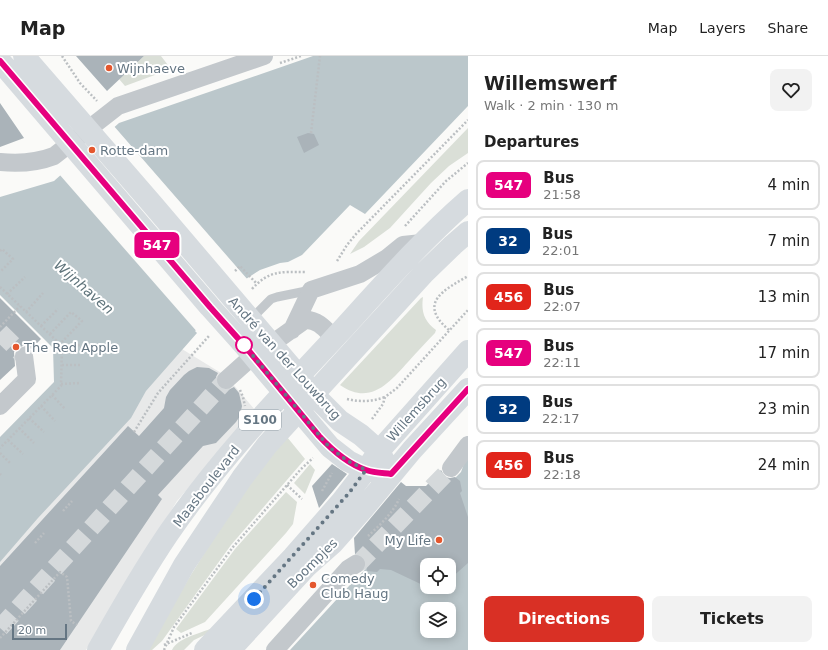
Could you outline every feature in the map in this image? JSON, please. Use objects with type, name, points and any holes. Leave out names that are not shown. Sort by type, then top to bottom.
[{"type":"main road","name":"André van der Louwbrug","points":[[24,56],[320,401],[340,421],[361,435],[379,451],[391,474]]},
{"type":"main road","name":"André van der Louwbrug","points":[[0,60],[52,123],[244,345],[330,448],[348,461],[366,470],[391,474]]},
{"type":"main road","name":"Maasboulevard","points":[[98,650],[149,563],[168,534],[190,504],[249,432],[422,243],[468,200]]},
{"type":"main road","name":"Maasboulevard","points":[[137,650],[184,565],[242,478],[267,445],[424,273],[468,232]]},
{"type":"main road","name":"Willemsbrug","points":[[366,470],[379,451],[468,351]]},
{"type":"main road","name":"Willemsbrug","points":[[391,474],[468,389]]},
{"type":"main road","name":"Boompjes","points":[[206,650],[293,557],[349,493],[366,470]]},
{"type":"main road","name":"Boompjes","points":[[230,650],[306,567],[337,538],[384,485],[391,474]]},
{"type":"street","points":[[0,162],[18,164],[42,160],[54,156],[118,106],[264,56]]},
{"type":"street","points":[[292,330],[311,290],[360,274],[387,258],[403,245],[422,243]]},
{"type":"street","points":[[226,380],[245,363],[305,320],[312,320],[319,323],[334,338]]},
{"type":"street","points":[[0,406],[27,379],[24,356]]},
{"type":"street","points":[[451,468],[468,445]]},
{"type":"street","points":[[275,650],[348,569],[356,564]]},
{"type":"lane","points":[[255,315],[271,299],[311,290]]},
{"type":"path","points":[[62,56],[80,83],[95,98]]},
{"type":"path","points":[[311,133],[320,56]]},
{"type":"path","points":[[340,257],[356,234],[468,120]]},
{"type":"path","points":[[400,231],[446,181],[468,163]]},
{"type":"path","points":[[0,252],[2,249],[13,259],[0,272]]},
{"type":"path","points":[[238,268],[241,267],[257,284]]},
{"type":"path","points":[[449,330],[436,315],[434,304],[442,292],[468,276]]},
{"type":"path","points":[[7,294],[25,277]]},
{"type":"path","points":[[26,312],[43,293]]},
{"type":"path","points":[[0,327],[20,306]]},
{"type":"path","points":[[41,326],[58,309]]},
{"type":"path","name":"Willemsbrug","points":[[369,422],[383,404],[385,397],[397,388],[468,310]]},
{"type":"path","points":[[50,334],[72,312],[82,320],[61,345],[81,345]]},
{"type":"path","points":[[62,365],[81,365]]},
{"type":"path","points":[[61,384],[80,383]]},
{"type":"path","points":[[241,391],[245,406]]},
{"type":"path","points":[[52,395],[65,409]]},
{"type":"path","name":"André van der Louwbrug","points":[[344,398],[364,402],[385,397]]},
{"type":"path","points":[[41,406],[55,421]]},
{"type":"path","points":[[29,418],[44,432]]},
{"type":"path","points":[[134,432],[140,424]]},
{"type":"path","points":[[19,428],[34,443]]},
{"type":"path","points":[[8,440],[23,454]]},
{"type":"path","points":[[0,453],[11,464]]},
{"type":"path","points":[[164,650],[174,628],[233,546],[308,462]]},
{"type":"path","points":[[287,485],[302,499]]},
{"type":"path","points":[[63,511],[72,502]]},
{"type":"path","points":[[35,542],[44,533]]},
{"type":"path","points":[[0,638],[60,572],[67,578],[71,621],[77,625]]},
{"type":"shaded area","points":[[144,56],[161,56],[171,69],[125,86],[119,79]]},
{"type":"shaded area","points":[[468,128],[468,153],[449,166],[431,183],[390,228],[364,247],[350,254],[359,241]]},
{"type":"shaded area","points":[[423,297],[422,307],[424,316],[436,330],[435,333],[401,370],[386,384],[370,392],[361,393],[351,391],[340,385],[421,298]]},
{"type":"shaded area","points":[[177,346],[226,376],[255,410],[177,501],[86,650],[0,650],[0,541]]},
{"type":"shaded area","points":[[287,437],[305,459],[231,545],[162,641],[152,650],[147,650],[231,510],[259,470]]},
{"type":"shaded area","points":[[310,464],[315,470],[305,494],[294,483]]},
{"type":"shaded area","points":[[286,492],[297,502],[293,524],[205,622],[181,633],[176,629],[235,549]]},
{"type":"shaded area","points":[[210,629],[209,633],[194,640],[184,650],[172,650],[183,639]]},
{"type":"water","name":"Wijnhaven","points":[[313,56],[468,56],[468,106],[365,214],[350,205],[302,255],[288,262],[280,263],[260,270],[246,279],[237,290],[195,331],[197,333],[146,391],[131,418],[38,518],[0,562],[0,437],[54,382],[53,348],[0,295],[0,197],[54,181],[119,123]]},
{"type":"water","points":[[468,453],[468,650],[290,650],[349,586],[461,472]]},
{"type":"pier","points":[[113,125],[248,280],[198,332],[199,334],[59,174]]},
{"type":"building","name":"Wijnhaeve","points":[[76,56],[144,56],[107,91]]},
{"type":"building","points":[[0,103],[24,138],[0,147]]},
{"type":"building","points":[[308,133],[314,134],[319,145],[304,153],[297,137]]},
{"type":"building","name":"The Red Apple","points":[[0,298],[41,339],[31,349],[28,346],[17,348],[14,352],[15,366],[0,380]]},
{"type":"building","points":[[197,367],[209,368],[218,373],[216,382],[218,387],[222,390],[228,390],[234,387],[239,393],[242,406],[240,416],[236,422],[216,443],[203,446],[158,495],[162,499],[60,650],[0,650],[0,566],[128,426],[139,436],[164,408],[166,397],[170,390],[184,375]]},
{"type":"building","points":[[332,464],[347,474],[319,508],[312,486]]},
{"type":"building","points":[[441,470],[445,477],[455,477],[460,481],[462,491],[460,493],[468,517],[468,563],[456,574],[456,558],[420,558],[420,584],[391,570],[380,569],[377,572],[367,571],[365,558],[361,555],[355,554],[354,538],[401,482],[406,486],[426,486]]},
{"type":"tunnel","points":[[0,332],[24,356]]},
{"type":"tunnel","points":[[0,628],[226,380]]},
{"type":"tunnel","points":[[356,564],[360,562],[451,468]]},
{"type":"bus line","name":"547","points":[[0,61],[244,345],[319,436],[330,448],[348,461],[366,470],[391,474],[468,389]]},
{"type":"place","name":"Wijnhaeve","points":[[109,68]]},
{"type":"place","name":"Rotte-dam","points":[[92,150]]},
{"type":"place","name":"The Red Apple","points":[[16,347]]},
{"type":"place","name":"My Life","points":[[439,540]]},
{"type":"place","name":"Comedy Club Haug","points":[[313,585]]},
{"type":"route","points":[[244,345],[330,448],[348,461],[366,470],[349,493],[254,599]]}]
